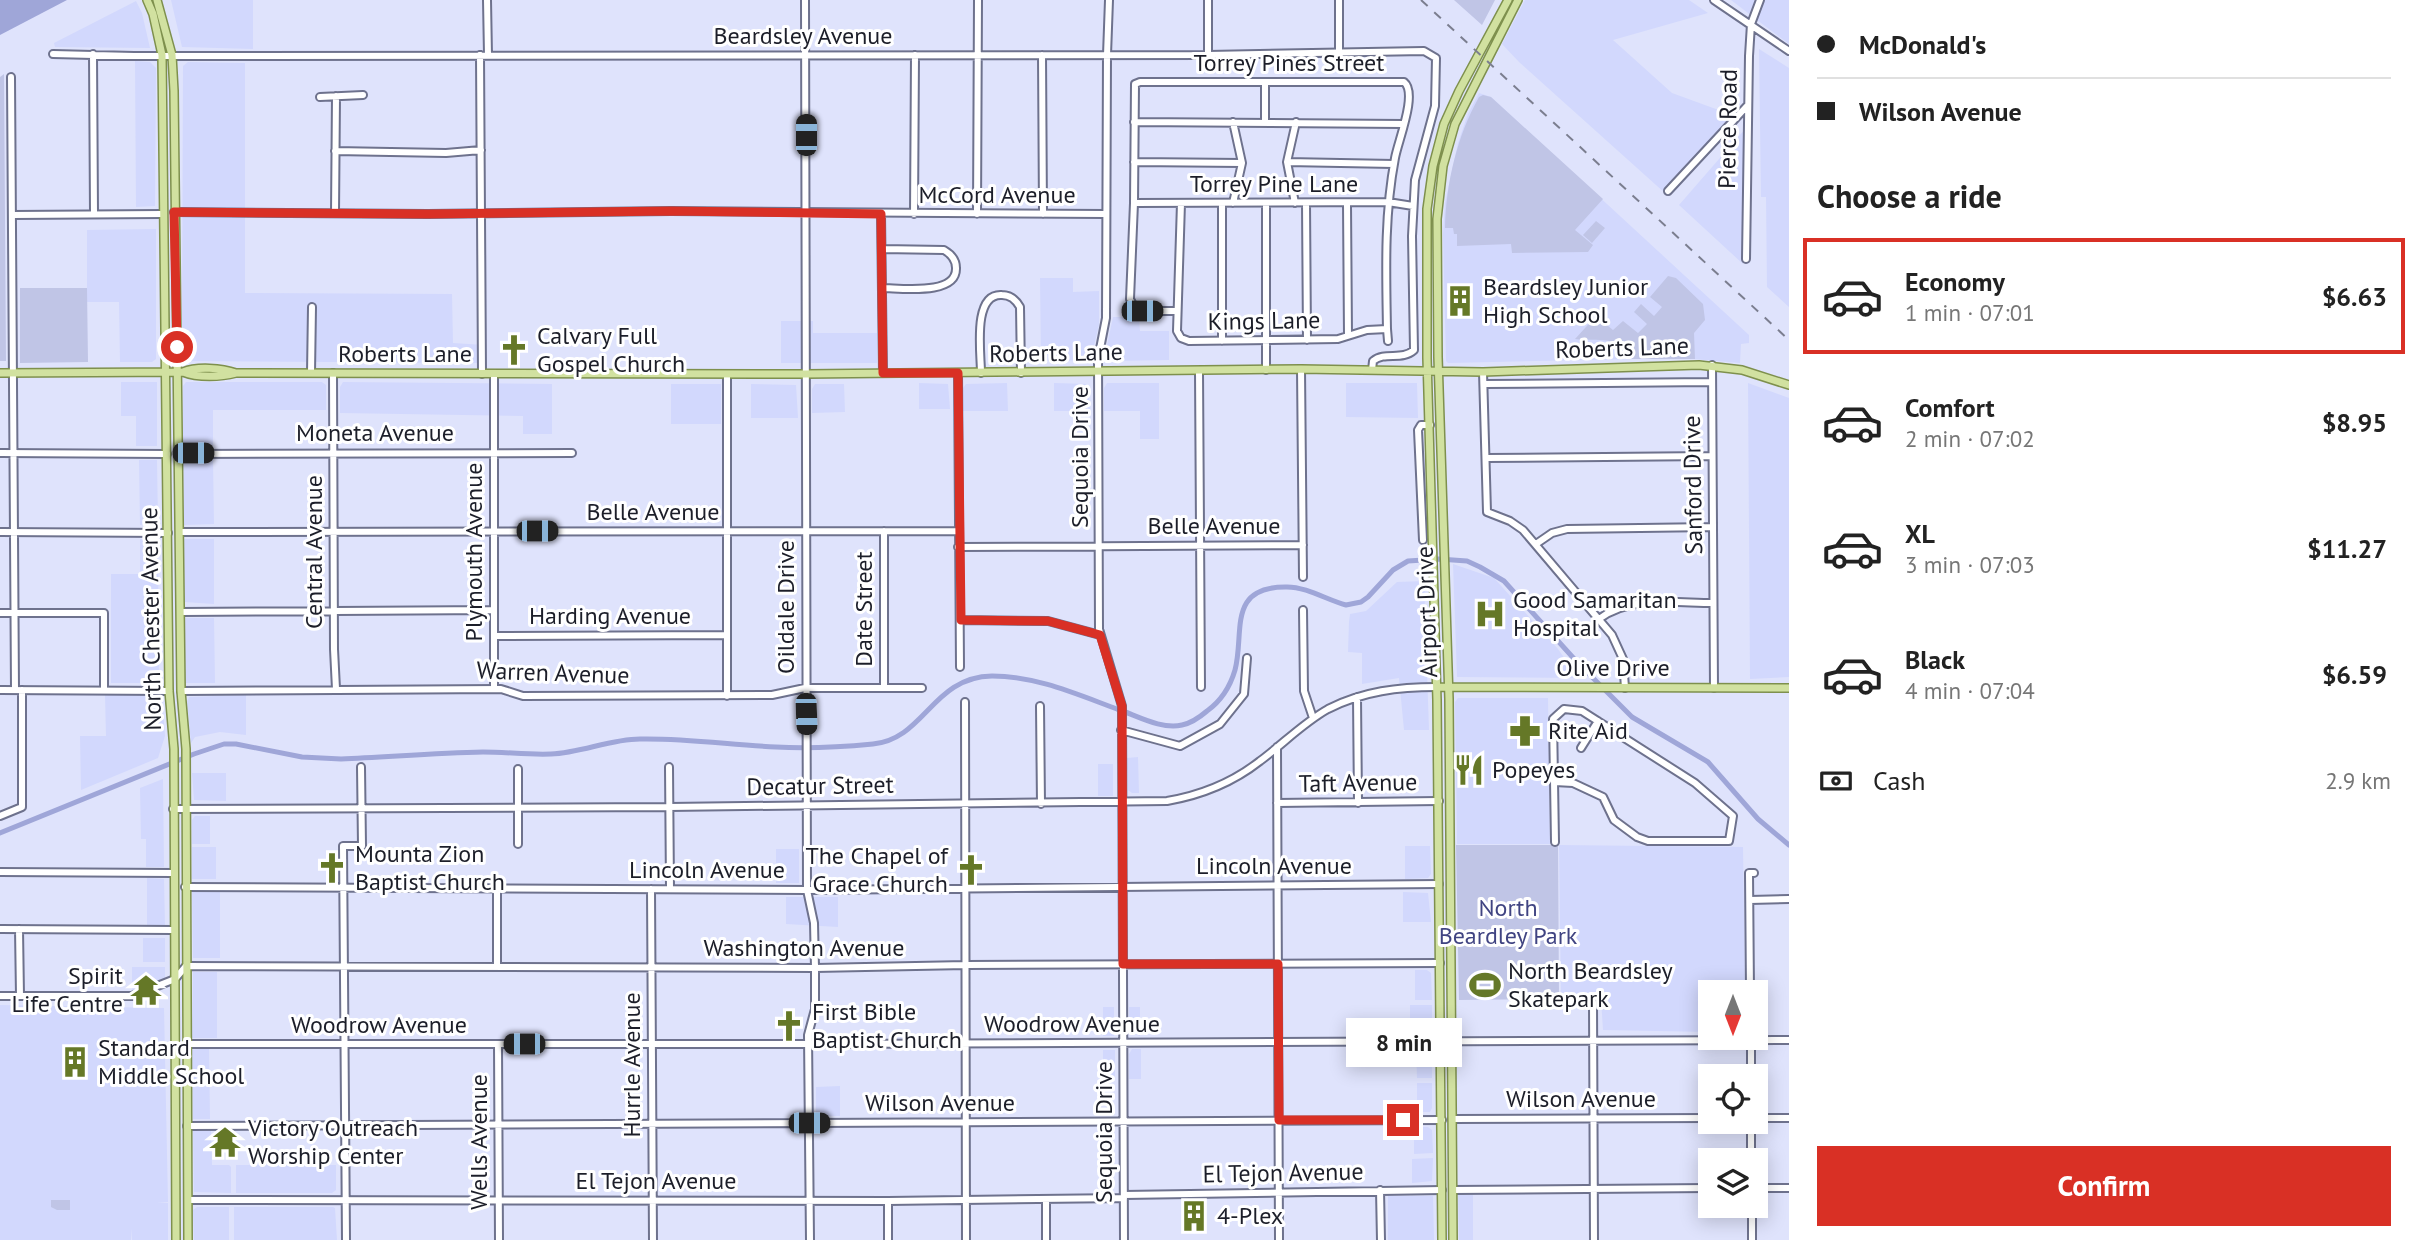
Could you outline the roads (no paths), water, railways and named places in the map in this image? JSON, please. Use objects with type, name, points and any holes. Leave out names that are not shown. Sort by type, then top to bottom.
[{"type":"main road","name":"North Chester Avenue","points":[[147,0],[153,14],[162,55],[169,691],[174,749],[176,1240]]},
{"type":"main road","name":"North Chester Avenue","points":[[157,0],[172,55],[174,231],[180,372],[181,691],[186,749],[188,1240]]},
{"type":"main road","name":"Airport Drive","points":[[1442,1240],[1439,802],[1428,370],[1427,215],[1435,158],[1444,124],[1508,0]]},
{"type":"main road","name":"Airport Drive","points":[[1453,1240],[1449,687],[1437,219],[1443,166],[1462,108],[1518,0]]},
{"type":"main road","points":[[162,187],[167,203],[174,212]]},
{"type":"main road","points":[[162,214],[168,216],[174,231]]},
{"type":"main road","name":"Roberts Lane","points":[[0,373],[806,374],[1301,369],[1483,372],[1712,365],[1755,373],[1789,385]]},
{"type":"main road","points":[[167,454],[179,484]]},
{"type":"main road","points":[[169,668],[175,686],[181,691]]},
{"type":"main road","name":"Olive Drive","points":[[1437,687],[1789,688]]},
{"type":"main road","points":[[169,691],[175,694],[183,714]]},
{"type":"main road","points":[[173,873],[180,880],[186,898]]},
{"type":"street","points":[[482,374],[481,150],[487,0]]},
{"type":"street","name":"Oildale Drive","points":[[805,0],[807,890],[814,923],[815,968],[815,1009],[809,1027],[808,1044],[810,1240]]},
{"type":"street","points":[[977,214],[978,0]]},
{"type":"street","name":"Sequoia Drive","points":[[1109,0],[1106,318],[1099,351],[1100,635],[1122,706],[1124,1240]]},
{"type":"street","points":[[1208,0],[1208,55]]},
{"type":"street","points":[[1339,0],[1339,53]]},
{"type":"street","points":[[1714,0],[1789,51]]},
{"type":"street","name":"Pierce Road","points":[[1746,260],[1747,106],[1751,24],[1760,0]]},
{"type":"street","name":"Beardsley Avenue","points":[[52,54],[806,56],[1208,55],[1424,51],[1436,58],[1436,106],[1418,165],[1413,206]]},
{"type":"street","points":[[93,54],[94,214]]},
{"type":"street","points":[[914,214],[915,55]]},
{"type":"street","points":[[1042,55],[1043,214]]},
{"type":"street","points":[[0,816],[22,807],[15,613],[11,77]]},
{"type":"street","name":"Torrey Pines Street","points":[[1133,122],[1135,84],[1140,82],[1404,82],[1410,91],[1394,164],[1386,232],[1388,341]]},
{"type":"street","points":[[1265,82],[1265,121]]},
{"type":"street","points":[[320,97],[363,95]]},
{"type":"street","points":[[335,213],[336,96]]},
{"type":"street","points":[[1668,191],[1747,106]]},
{"type":"street","points":[[1134,203],[1133,122],[1404,124]]},
{"type":"street","points":[[1233,122],[1242,163],[1233,203]]},
{"type":"street","points":[[1294,203],[1287,162],[1296,122]]},
{"type":"street","points":[[335,151],[446,153],[481,150]]},
{"type":"street","points":[[1134,162],[1242,163]]},
{"type":"street","points":[[1287,162],[1394,164]]},
{"type":"street","name":"Torrey Pine Lane","points":[[1134,203],[1388,202],[1413,206]]},
{"type":"street","name":"Kings Lane","points":[[1134,203],[1130,299],[1134,307],[1142,311],[1177,311],[1177,331],[1181,338],[1189,341],[1266,341],[1338,339],[1348,335]]},
{"type":"street","points":[[1177,311],[1181,203]]},
{"type":"street","points":[[1222,203],[1222,341]]},
{"type":"street","points":[[1266,203],[1266,370]]},
{"type":"street","points":[[1306,203],[1307,340]]},
{"type":"street","points":[[1347,204],[1348,335],[1387,329]]},
{"type":"street","points":[[1372,370],[1373,361],[1380,356],[1403,356],[1413,350],[1413,206]]},
{"type":"street","name":"McCord Avenue","points":[[174,212],[1107,214]]},
{"type":"street","points":[[12,215],[162,214]]},
{"type":"street","points":[[881,214],[883,373]]},
{"type":"street","points":[[882,249],[939,249],[949,253],[956,265],[953,279],[945,286],[882,288]]},
{"type":"street","points":[[981,373],[982,309],[991,298],[1000,295],[1010,297],[1020,307],[1021,373]]},
{"type":"street","points":[[312,307],[312,373]]},
{"type":"street","name":"Sanford Drive","points":[[1712,365],[1714,688]]},
{"type":"street","points":[[1301,369],[1303,578]]},
{"type":"street","points":[[1199,371],[1202,687]]},
{"type":"street","points":[[1483,372],[1487,513],[1517,525],[1599,620],[1620,650],[1625,669],[1625,688]]},
{"type":"street","name":"Central Avenue","points":[[333,373],[336,689]]},
{"type":"street","points":[[958,373],[961,667]]},
{"type":"street","name":"Plymouth Avenue","points":[[494,374],[494,689]]},
{"type":"street","points":[[727,374],[727,696]]},
{"type":"street","points":[[1484,384],[1711,382]]},
{"type":"street","points":[[1423,540],[1418,430],[1421,425],[1430,425]]},
{"type":"street","points":[[0,453],[167,454]]},
{"type":"street","name":"Moneta Avenue","points":[[179,453],[572,453]]},
{"type":"street","points":[[1486,458],[1712,456]]},
{"type":"street","points":[[1536,544],[1552,533],[1567,529],[1713,527]]},
{"type":"street","name":"Date Street","points":[[884,531],[884,688]]},
{"type":"street","name":"Belle Avenue","points":[[180,532],[958,531]]},
{"type":"street","points":[[0,532],[168,533]]},
{"type":"street","name":"Belle Avenue","points":[[958,547],[1303,545]]},
{"type":"street","points":[[1599,620],[1615,608],[1630,604],[1713,603]]},
{"type":"street","name":"Harding Avenue","points":[[181,612],[494,610]]},
{"type":"street","points":[[1303,610],[1304,691],[1314,718]]},
{"type":"street","points":[[0,613],[104,613],[104,690]]},
{"type":"street","points":[[961,620],[1048,621],[1100,635]]},
{"type":"street","name":"Harding Avenue","points":[[494,636],[727,635]]},
{"type":"street","points":[[1121,730],[1180,746],[1220,724],[1244,694],[1247,658]]},
{"type":"street","name":"Decatur Street","points":[[173,809],[1167,801],[1204,792],[1236,778],[1314,718],[1357,697],[1389,689],[1437,687]]},
{"type":"street","name":"Warren Avenue","points":[[181,691],[494,689],[523,696],[727,696],[772,695],[805,688],[922,688]]},
{"type":"street","points":[[0,690],[169,691]]},
{"type":"street","points":[[1357,697],[1357,803]]},
{"type":"street","points":[[965,702],[966,1240]]},
{"type":"street","points":[[1040,706],[1041,804]]},
{"type":"street","points":[[1555,782],[1573,783],[1603,796],[1615,820],[1637,837],[1647,841],[1729,841],[1733,816],[1695,783],[1598,721],[1582,711],[1564,709],[1553,719],[1555,842]]},
{"type":"street","points":[[1581,748],[1598,721]]},
{"type":"street","points":[[1277,747],[1279,1240]]},
{"type":"street","points":[[346,1240],[343,846],[362,846],[360,767]]},
{"type":"street","points":[[669,767],[670,889]]},
{"type":"street","points":[[518,769],[518,844]]},
{"type":"street","name":"Taft Avenue","points":[[1277,803],[1439,802]]},
{"type":"street","points":[[0,872],[173,873]]},
{"type":"street","points":[[1750,980],[1749,873],[1754,873]]},
{"type":"street","name":"Lincoln Avenue","points":[[185,887],[807,890],[1439,884]]},
{"type":"street","points":[[497,888],[497,967]]},
{"type":"street","name":"Hurrle Avenue","points":[[651,889],[653,1240]]},
{"type":"street","points":[[1750,900],[1789,899]]},
{"type":"street","points":[[0,929],[174,930]]},
{"type":"street","points":[[19,929],[20,996]]},
{"type":"street","name":"Washington Avenue","points":[[186,965],[815,968],[1440,962]]},
{"type":"street","points":[[0,996],[132,996],[175,979],[186,965]]},
{"type":"street","points":[[1593,1003],[1594,1240]]},
{"type":"street","name":"Woodrow Avenue","points":[[187,1044],[966,1044],[1698,1039]]},
{"type":"street","name":"Woodrow Avenue","points":[[1768,1039],[1789,1040]]},
{"type":"street","name":"Wells Avenue","points":[[498,1044],[499,1240]]},
{"type":"street","name":"Wilson Avenue","points":[[1452,1119],[1698,1118]]},
{"type":"street","points":[[1768,1118],[1789,1118]]},
{"type":"street","name":"Wilson Avenue","points":[[187,1126],[1442,1119]]},
{"type":"street","points":[[1453,1189],[1698,1188]]},
{"type":"street","points":[[1768,1188],[1789,1188]]},
{"type":"street","name":"El Tejon Avenue","points":[[188,1200],[888,1201],[1442,1189]]},
{"type":"street","points":[[1380,1190],[1381,1240]]},
{"type":"street","points":[[1046,1199],[1046,1240]]},
{"type":"street","points":[[888,1201],[888,1240]]},
{"type":"street","points":[[1752,1218],[1752,1240]]},
{"type":"waterway","points":[[0,833],[224,744],[302,757],[341,759],[483,752],[551,754],[640,739],[788,748],[873,744],[891,740],[905,731],[955,686],[972,679],[992,676],[1040,682],[1157,724],[1182,725],[1196,720],[1212,707],[1228,688],[1238,656],[1242,614],[1246,603],[1255,594],[1268,589],[1287,587],[1309,591],[1346,605],[1361,602],[1393,570],[1408,561],[1439,559],[1467,561],[1504,581],[1577,662],[1632,717],[1708,762],[1758,819],[1789,845]]},
{"type":"railway","points":[[1421,0],[1789,340]]},
{"type":"place","name":"Beardsley Junior High School","points":[[1460,301]]},
{"type":"place","name":"Calvary Full Gospel Church","points":[[514,350]]},
{"type":"place","name":"Good Samaritan Hospital","points":[[1490,614]]},
{"type":"place","name":"Rite Aid","points":[[1525,731]]},
{"type":"place","name":"Popeyes","points":[[1469,770]]},
{"type":"place","name":"Mounta Zion Baptist Church","points":[[332,868]]},
{"type":"place","name":"The Chapel of Grace Church","points":[[971,870]]},
{"type":"place","name":"North Beardsley Skatepark","points":[[1485,985]]},
{"type":"place","name":"Spirit Life Centre","points":[[146,990]]},
{"type":"place","name":"First Bible Baptist Church","points":[[789,1026]]},
{"type":"place","name":"Standard Middle School","points":[[75,1062]]},
{"type":"place","name":"Victory Outreach Worship Center","points":[[225,1142]]},
{"type":"place","name":"4-Plex","points":[[1194,1216]]},
{"type":"park label","name":"North Beardley Park","points":[[1508,922]]}]
